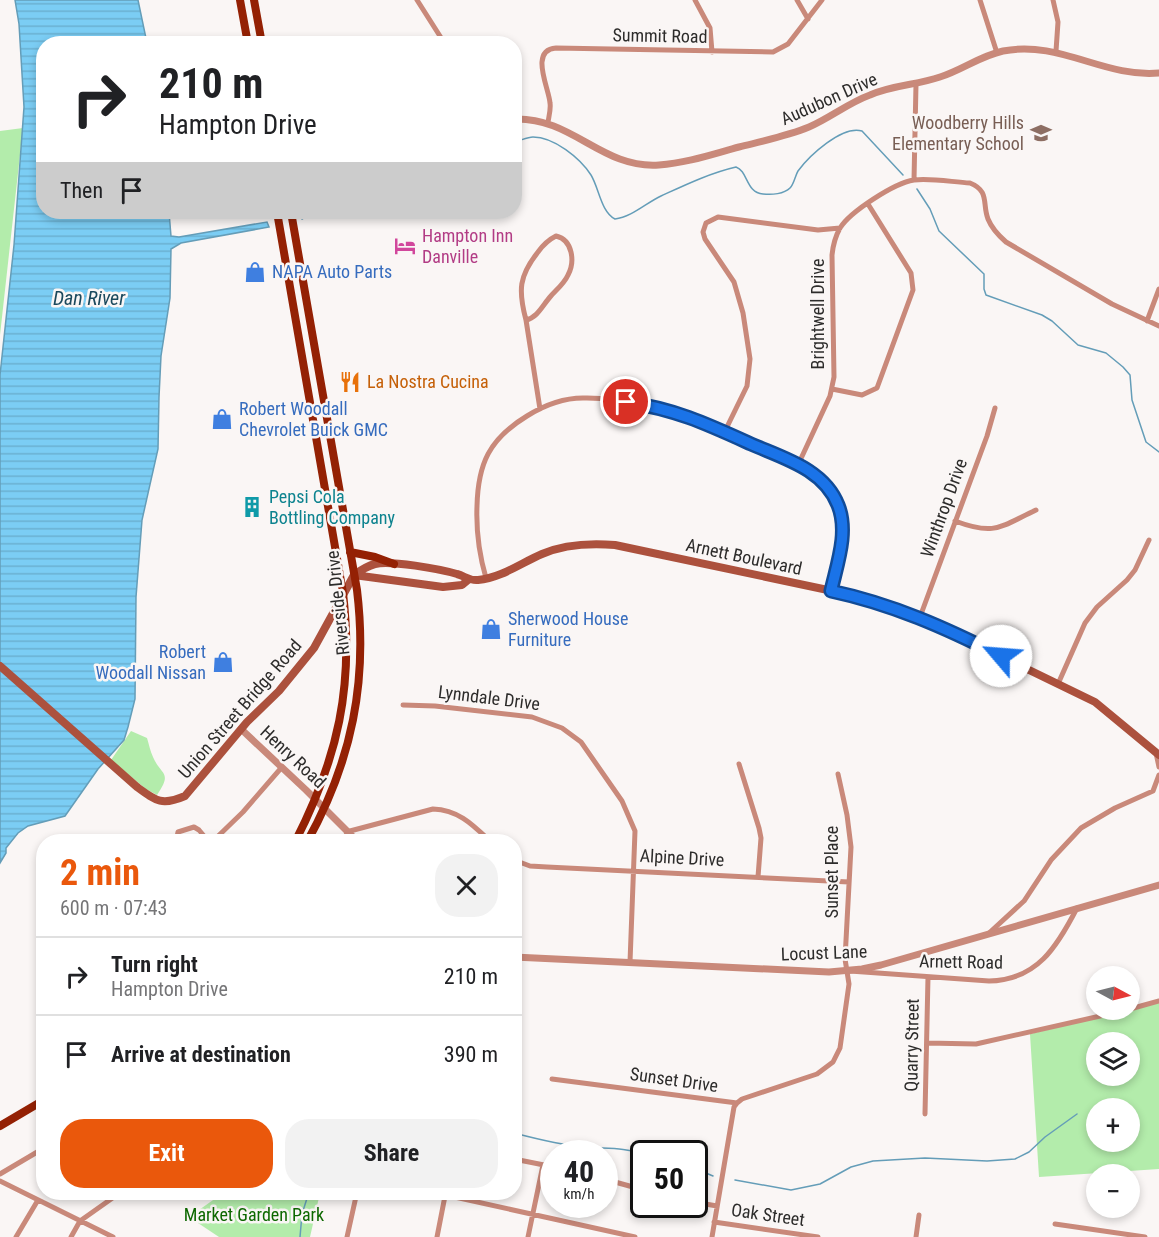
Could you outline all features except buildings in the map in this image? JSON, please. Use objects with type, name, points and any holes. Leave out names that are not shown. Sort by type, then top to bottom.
[{"type":"main road","points":[[240,0],[247,36]]},
{"type":"main road","points":[[254,0],[261,36]]},
{"type":"main road","name":"Riverside Drive","points":[[278,219],[344,593],[348,640],[344,699],[332,753],[299,834]]},
{"type":"main road","name":"Riverside Drive","points":[[292,219],[354,575],[362,635],[358,695],[350,739],[342,765],[311,834]]},
{"type":"main road","name":"Arnett Boulevard","points":[[354,575],[443,587],[462,585],[468,580],[486,578],[511,570],[552,550],[573,545],[603,544],[831,591],[886,605],[920,617],[1058,684],[1106,710],[1157,754]]},
{"type":"main road","points":[[350,552],[394,564],[392,579]]},
{"type":"main road","name":"Arnett Boulevard","points":[[354,575],[376,564],[394,564],[455,573],[468,580]]},
{"type":"main road","name":"Union Street Bridge Road","points":[[0,666],[137,787],[153,799],[171,802],[184,796],[241,729],[279,691],[314,648],[354,575]]},
{"type":"main road","points":[[0,1126],[36,1105]]},
{"type":"street","points":[[417,0],[440,36]]},
{"type":"street","points":[[695,0],[710,28],[712,52]]},
{"type":"street","points":[[797,0],[808,19]]},
{"type":"street","name":"Summit Road","points":[[548,122],[550,104],[542,70],[544,55],[549,50],[556,48],[712,52],[778,51],[788,44],[822,0]]},
{"type":"street","points":[[980,0],[997,53]]},
{"type":"street","points":[[1053,0],[1058,22],[1056,51]]},
{"type":"street","name":"Audubon Drive","points":[[522,120],[548,122],[614,157],[635,163],[658,165],[691,160],[792,134],[869,95],[954,72],[997,53],[1028,48],[1056,51],[1129,73],[1159,73]]},
{"type":"street","points":[[914,180],[916,84]]},
{"type":"street","points":[[725,431],[747,386],[750,359],[743,313],[734,282],[705,239],[703,232],[706,223],[718,217],[818,230],[840,228],[890,188],[914,180],[970,183],[975,185],[986,200],[986,213],[993,229],[1006,242],[1112,304],[1159,326]]},
{"type":"street","points":[[832,389],[862,395],[877,388],[913,290],[911,273],[868,204]]},
{"type":"street","name":"Brightwell Drive","points":[[798,465],[832,389],[834,345],[832,255],[835,237],[840,228]]},
{"type":"street","points":[[526,320],[531,319],[537,313],[568,275],[571,253],[566,242],[559,237],[546,242],[524,270],[521,296],[540,409]]},
{"type":"street","points":[[286,262],[299,260]]},
{"type":"street","points":[[1147,321],[1159,289]]},
{"type":"street","points":[[486,578],[477,534],[478,490],[482,465],[498,439],[518,422],[540,409],[580,398],[608,400],[671,411],[725,431],[798,465],[825,484],[835,498],[842,516],[843,536],[831,591]]},
{"type":"street","name":"Winthrop Drive","points":[[920,617],[987,436],[995,408]]},
{"type":"street","points":[[316,436],[329,433]]},
{"type":"street","points":[[955,521],[975,529],[989,530],[1036,510]]},
{"type":"street","points":[[1058,684],[1085,623],[1097,607],[1131,575],[1149,540]]},
{"type":"street","name":"Lynndale Drive","points":[[403,705],[435,706],[532,717],[552,723],[573,735],[590,752],[628,812],[636,840],[630,962]]},
{"type":"street","name":"Henry Road","points":[[241,729],[324,808]]},
{"type":"street","points":[[1157,754],[1159,767]]},
{"type":"street","points":[[739,764],[761,838],[758,877]]},
{"type":"street","points":[[220,834],[243,812],[282,766]]},
{"type":"street","name":"Sunset Place","points":[[838,774],[850,838],[845,959],[848,971]]},
{"type":"street","points":[[987,934],[1024,901],[1051,860],[1082,828],[1115,808],[1156,790],[1159,775]]},
{"type":"street","points":[[324,808],[348,832],[424,810],[441,809],[464,817],[482,834]]},
{"type":"street","points":[[178,834],[194,827],[203,834]]},
{"type":"street","name":"Alpine Drive","points":[[522,863],[547,867],[849,882]]},
{"type":"street","name":"Locust Lane","points":[[522,957],[848,971],[881,965],[1159,885]]},
{"type":"street","name":"Arnett Road","points":[[848,971],[989,981],[1019,976],[1035,967],[1050,952],[1077,909]]},
{"type":"street","name":"Sunset Drive","points":[[552,1079],[736,1103],[742,1099],[807,1079],[825,1070],[833,1062],[842,1040],[849,984],[848,971]]},
{"type":"street","name":"Quarry Street","points":[[926,1114],[928,977]]},
{"type":"street","points":[[1140,1006],[1159,1001]]},
{"type":"street","points":[[927,1043],[976,1044],[1086,1019]]},
{"type":"street","points":[[712,1237],[736,1103]]},
{"type":"street","points":[[0,1174],[36,1153]]},
{"type":"street","points":[[522,1161],[540,1164]]},
{"type":"street","points":[[528,1237],[540,1178]]},
{"type":"street","points":[[0,1181],[36,1199]]},
{"type":"street","points":[[16,1237],[38,1200],[113,1237]]},
{"type":"street","points":[[71,1237],[80,1221],[110,1200]]},
{"type":"street","points":[[347,1237],[355,1200]]},
{"type":"street","points":[[437,1237],[445,1200]]},
{"type":"street","points":[[465,1200],[635,1237]]},
{"type":"street","name":"Oak Street","points":[[708,1204],[717,1206]]},
{"type":"street","points":[[916,1237],[919,1215]]},
{"type":"street","name":"Oak Street","points":[[714,1222],[817,1237]]},
{"type":"street","points":[[1055,1224],[1145,1237]]},
{"type":"green space","points":[[23,128],[0,335],[0,131]]},
{"type":"green space","points":[[131,731],[147,738],[153,757],[164,774],[164,782],[157,795],[146,789],[111,760]]},
{"type":"green space","points":[[1159,1003],[1159,1169],[1140,1170],[1140,1164],[1086,1164],[1086,1174],[1039,1177],[1030,1034],[1088,1020],[1140,1020],[1140,1008]]},
{"type":"green space","name":"Market Garden Park","points":[[213,1200],[318,1200],[310,1237],[219,1237],[189,1217]]},
{"type":"water","name":"Dan River","points":[[15,0],[138,0],[146,36],[36,36],[36,219],[170,219],[171,236],[179,237],[267,222],[269,227],[181,243],[171,249],[170,298],[161,356],[158,449],[142,520],[136,597],[135,699],[128,727],[124,740],[98,769],[65,816],[28,826],[18,833],[6,848],[6,853],[0,863],[0,375],[14,245],[24,107],[19,24]]},
{"type":"waterway","points":[[522,140],[531,137],[541,138],[566,150],[591,175],[606,211],[615,219],[627,216],[655,199],[688,184],[736,167],[740,169],[757,193],[785,192],[791,186],[798,171],[818,150],[836,137],[854,130],[862,131],[903,175]]},
{"type":"waterway","points":[[917,189],[930,209],[939,231],[984,274],[986,295],[1042,315],[1078,345],[1106,353],[1123,367],[1130,375],[1132,400],[1146,442],[1159,452]]},
{"type":"waterway","points":[[735,1180],[791,1190],[820,1184],[851,1167],[873,1161],[925,1158],[987,1161],[1015,1159],[1029,1152],[1045,1137],[1077,1114]]},
{"type":"waterway","points":[[522,1135],[566,1145],[630,1151]]},
{"type":"waterway","points":[[708,1174],[713,1176]]},
{"type":"waterway","points":[[300,1237],[302,1214],[306,1200]]},
{"type":"place","name":"Woodberry Hills Elementary School","points":[[1041,133]]},
{"type":"place","name":"Hampton Inn Danville","points":[[405,246]]},
{"type":"place","name":"NAPA Auto Parts","points":[[255,272]]},
{"type":"place","name":"La Nostra Cucina","points":[[350,382]]},
{"type":"place","name":"Robert Woodall Chevrolet Buick GMC","points":[[222,419]]},
{"type":"place","name":"Pepsi Cola Bottling Company","points":[[252,507]]},
{"type":"place","name":"Sherwood House Furniture","points":[[491,629]]},
{"type":"place","name":"Robert Woodall Nissan","points":[[223,662]]},
{"type":"route","points":[[626,402],[686,415],[712,425],[798,465],[818,477],[831,491],[842,516],[843,536],[831,591],[864,598],[920,617],[1001,656]]}]
